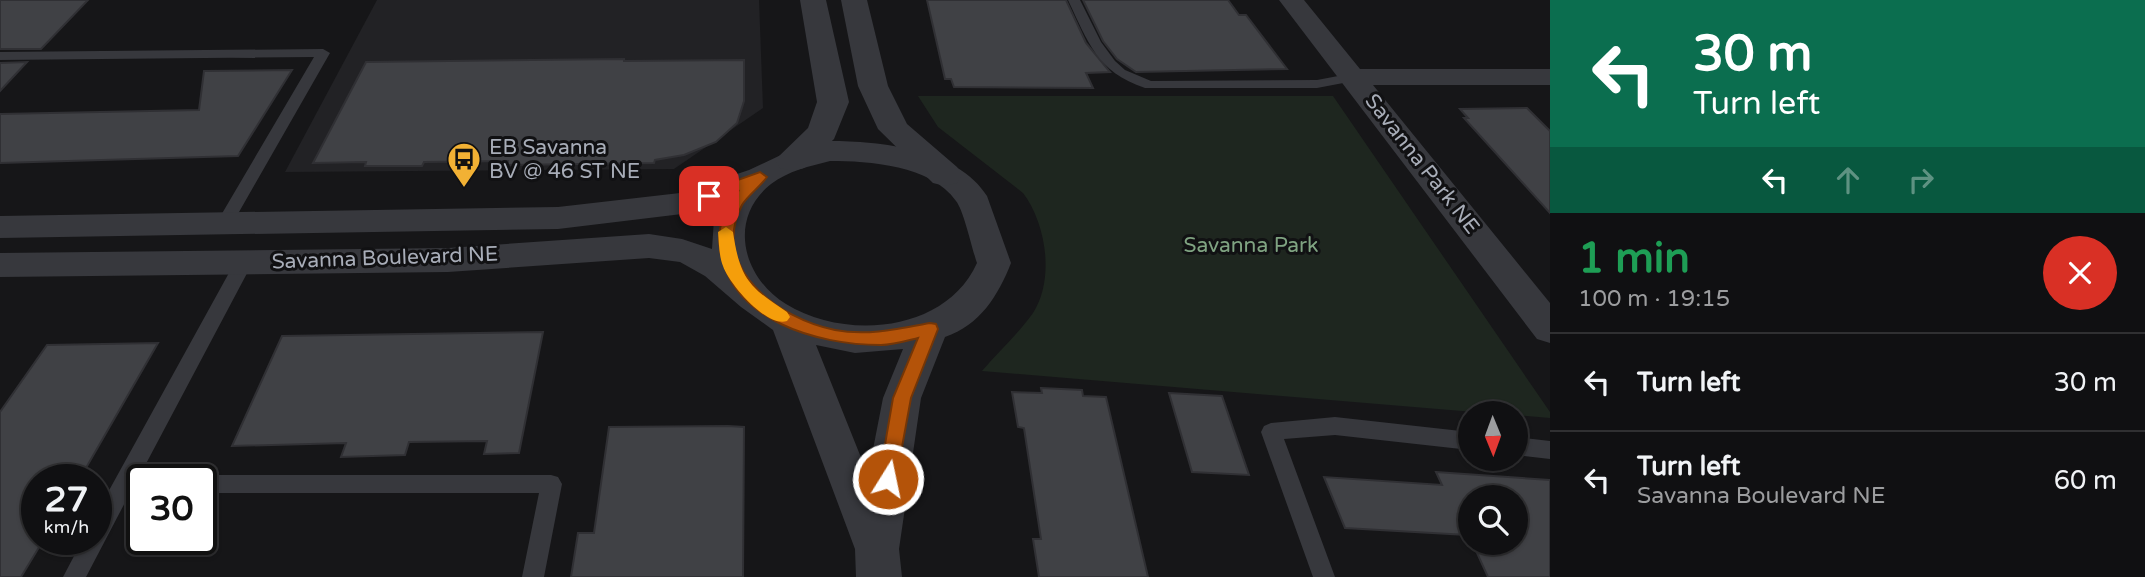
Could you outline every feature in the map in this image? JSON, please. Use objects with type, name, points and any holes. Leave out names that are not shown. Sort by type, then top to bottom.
[{"type":"street","points":[[813,0],[834,102],[823,132],[792,160],[760,177],[736,202],[725,233],[730,266],[753,298],[789,322],[835,336],[884,339],[930,329],[961,312],[984,289],[994,263],[971,196],[894,129],[873,86],[854,0]]},
{"type":"street","name":"Savanna Park NE","points":[[1291,0],[1550,330]]},
{"type":"street","points":[[1354,77],[1550,77]]},
{"type":"street","points":[[792,160],[830,151],[870,151],[909,159],[944,175]]},
{"type":"street","name":"Savanna Boulevard NE","points":[[0,227],[558,218],[682,203],[760,177]]},
{"type":"street","name":"Savanna Boulevard NE","points":[[0,265],[449,260],[649,246],[673,248],[712,261],[753,298]]},
{"type":"street","points":[[789,322],[878,563]]},
{"type":"street","points":[[878,563],[902,398],[930,329]]},
{"type":"lane","points":[[1074,0],[1108,65],[1130,80],[1150,85],[1317,84],[1354,77]]},
{"type":"lane","points":[[0,56],[323,53],[225,222]]},
{"type":"lane","points":[[143,464],[244,262]]},
{"type":"lane","points":[[1324,577],[1270,432],[1335,426],[1458,440]]},
{"type":"lane","points":[[1528,447],[1550,450]]},
{"type":"lane","points":[[217,484],[551,484],[533,577]]},
{"type":"lane","points":[[112,514],[126,494]]},
{"type":"lane","points":[[74,577],[86,555]]},
{"type":"shaded area","points":[[377,0],[759,0],[763,108],[674,169],[285,172]]},
{"type":"green space","name":"Savanna Park","points":[[918,96],[1333,96],[1550,412],[1550,418],[1528,416],[1528,401],[1458,401],[1458,411],[982,371],[1033,313],[1044,284],[1045,251],[1037,220],[1023,193],[938,127]]},
{"type":"building","points":[[0,0],[88,0],[41,49],[0,49]]},
{"type":"building","points":[[927,0],[1066,0],[1086,43],[1110,72],[1086,73],[1093,88],[954,87],[951,79],[945,79]]},
{"type":"building","points":[[1083,0],[1228,0],[1239,15],[1246,15],[1287,69],[1136,72],[1117,59],[1103,41]]},
{"type":"building","points":[[744,60],[744,101],[737,123],[716,142],[684,155],[655,160],[654,163],[507,165],[508,161],[365,166],[366,162],[313,163],[366,62]]},
{"type":"building","points":[[27,62],[0,91],[0,63]]},
{"type":"building","points":[[292,70],[238,156],[0,163],[0,114],[199,110],[204,71]]},
{"type":"building","points":[[1527,108],[1550,131],[1550,213],[1464,118],[1468,118],[1460,109]]},
{"type":"building","points":[[543,332],[519,453],[484,454],[487,441],[409,442],[405,455],[341,457],[346,443],[232,446],[282,336]]},
{"type":"building","points":[[158,343],[88,464],[21,464],[21,555],[34,555],[21,577],[0,577],[0,412],[47,345]]},
{"type":"building","points":[[1041,388],[1082,390],[1083,396],[1106,397],[1148,577],[1039,577],[1033,539],[1041,539],[1024,428],[1018,427],[1012,392],[1042,393]]},
{"type":"building","points":[[1169,393],[1222,396],[1249,475],[1192,472]]},
{"type":"building","points":[[609,427],[744,427],[743,577],[571,577],[578,533],[594,533]]},
{"type":"building","points":[[1436,472],[1550,480],[1550,577],[1488,577],[1478,555],[1528,555],[1528,485],[1458,485],[1458,534],[1345,528],[1324,477],[1442,485]]},
{"type":"slow traffic","points":[[726,232],[730,266],[753,298],[781,317]]},
{"type":"place","name":"EB Savanna BV @ 46 ST NE","points":[[464,189]]},
{"type":"route","points":[[709,196],[760,177],[736,202],[725,233],[730,266],[753,298],[789,322],[835,336],[884,339],[930,329],[902,398],[888,479]]}]
